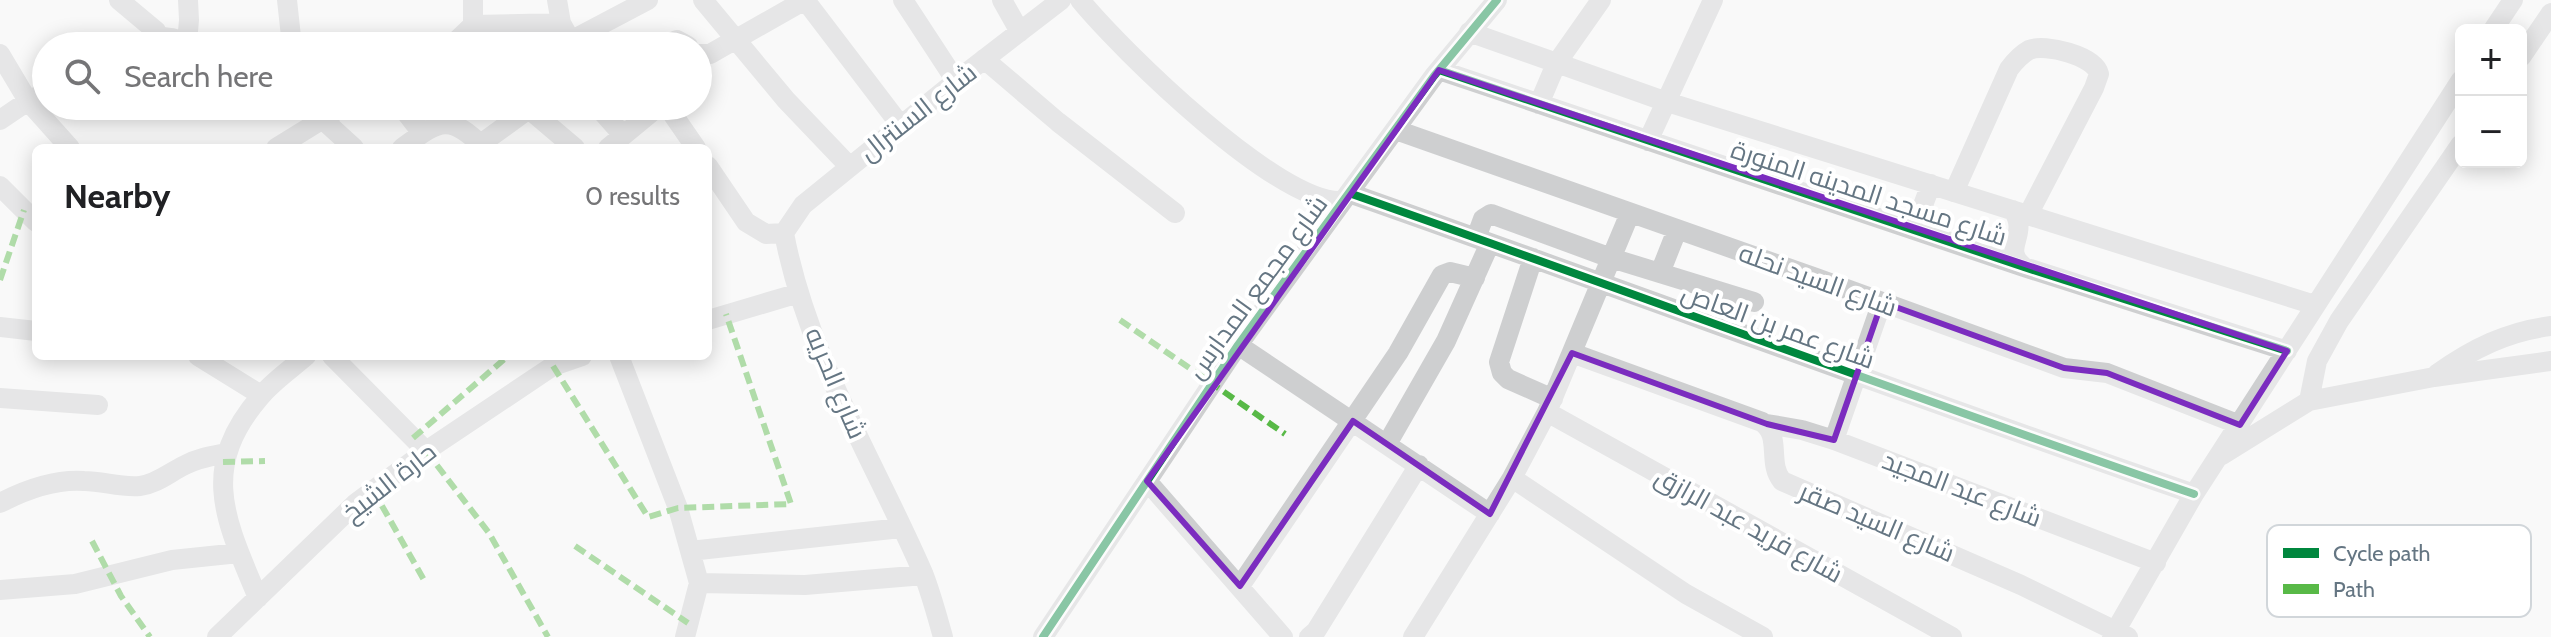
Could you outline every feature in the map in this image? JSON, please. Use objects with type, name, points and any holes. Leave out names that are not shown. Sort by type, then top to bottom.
[{"type":"street","points":[[119,0],[155,32]]},
{"type":"street","points":[[188,0],[190,32]]},
{"type":"street","points":[[287,0],[290,32]]},
{"type":"street","points":[[466,32],[473,25],[473,0]]},
{"type":"street","points":[[557,0],[567,32]]},
{"type":"street","points":[[577,32],[648,0]]},
{"type":"street","points":[[703,0],[786,100],[849,166]]},
{"type":"street","points":[[712,48],[734,40],[805,0],[901,126]]},
{"type":"street","points":[[903,0],[956,81]]},
{"type":"street","points":[[1002,0],[1020,32]]},
{"type":"street","name":"شارع السنترال","points":[[784,233],[791,218],[803,205],[849,166],[1061,0]]},
{"type":"street","name":"شارع عمر بن العاص","points":[[1080,0],[1154,78],[1206,126],[1314,196],[1330,202],[1346,197],[1483,240],[1856,377],[2194,494]]},
{"type":"street","points":[[1539,104],[1556,64],[1601,0]]},
{"type":"street","points":[[1648,141],[1713,0]]},
{"type":"street","points":[[2497,24],[2513,0]]},
{"type":"street","name":"شارع مجمع المدارس","points":[[1043,637],[1238,345],[1469,32],[1486,3]]},
{"type":"street","points":[[2527,48],[2551,13]]},
{"type":"street","points":[[473,25],[533,32]]},
{"type":"street","points":[[1469,32],[1664,101],[2315,305]]},
{"type":"street","points":[[1954,192],[2009,69],[2018,58],[2030,49],[2057,49],[2093,64],[2099,74],[2021,213],[2013,251],[2024,267]]},
{"type":"street","points":[[0,54],[32,90]]},
{"type":"street","points":[[984,59],[1058,122],[1175,213]]},
{"type":"street","name":"شارع مسجد المدينه المنورة","points":[[1439,70],[2024,267],[2287,351]]},
{"type":"street","points":[[2119,635],[2194,494],[2455,89]]},
{"type":"street","points":[[0,120],[32,99]]},
{"type":"street","points":[[52,120],[67,144]]},
{"type":"street","points":[[280,144],[306,120]]},
{"type":"street","points":[[323,120],[350,144]]},
{"type":"street","points":[[412,120],[422,133]]},
{"type":"street","points":[[484,144],[514,120]]},
{"type":"street","points":[[545,120],[571,144]]},
{"type":"street","points":[[604,120],[615,142],[642,120]]},
{"type":"street","points":[[677,120],[693,144]]},
{"type":"street","points":[[407,144],[436,124],[447,123],[460,128],[477,144]]},
{"type":"street","name":"شارع السيد نحله","points":[[1396,130],[2064,368],[2107,373],[2240,425]]},
{"type":"street","points":[[2309,401],[2317,361],[2339,321],[2455,153]]},
{"type":"street","points":[[712,172],[746,222],[766,234],[784,233]]},
{"type":"street","points":[[1914,229],[1931,184]]},
{"type":"street","points":[[0,186],[32,218]]},
{"type":"street","points":[[1413,637],[1512,478],[1550,406],[1630,213]]},
{"type":"street","points":[[1387,444],[1446,341],[1475,278],[1486,214],[1611,258],[1754,302]]},
{"type":"street","points":[[1660,273],[1677,230]]},
{"type":"street","name":"شارع الحريه","points":[[784,233],[799,293],[823,360],[924,575],[943,637]]},
{"type":"street","name":"شارع فريد عبد الرازق","points":[[1533,258],[1499,362],[1502,373],[1508,379],[1952,637]]},
{"type":"street","points":[[1240,586],[1398,353],[1442,275],[1450,272],[1475,278]]},
{"type":"street","points":[[712,319],[799,293]]},
{"type":"street","points":[[1834,440],[1882,302]]},
{"type":"street","points":[[2434,377],[2464,354],[2502,337],[2551,326]]},
{"type":"street","points":[[0,327],[32,331]]},
{"type":"street","points":[[1238,345],[1490,514]]},
{"type":"street","points":[[1572,353],[1767,424]]},
{"type":"street","points":[[204,360],[261,395]]},
{"type":"street","points":[[258,598],[229,523],[224,497],[223,462],[234,431],[261,395],[301,360]]},
{"type":"street","points":[[336,360],[426,451]]},
{"type":"street","points":[[621,360],[678,508],[699,583],[685,637]]},
{"type":"street","name":"حارة الشيخ","points":[[217,637],[356,503],[550,361]]},
{"type":"street","points":[[2218,457],[2309,401],[2434,377],[2551,361]]},
{"type":"street","points":[[0,398],[98,405]]},
{"type":"street","name":"شارع عبد المجيد","points":[[1767,424],[1834,440],[2156,563]]},
{"type":"street","name":"شارع السيد صقر","points":[[1767,424],[1773,434],[1773,465],[1782,481],[2021,585],[2119,635]]},
{"type":"street","points":[[0,503],[40,487],[66,482],[142,486],[201,458],[227,453]]},
{"type":"street","points":[[1309,637],[1316,631],[1419,465]]},
{"type":"street","points":[[1512,478],[1686,594],[1763,637]]},
{"type":"street","points":[[1147,481],[1283,637]]},
{"type":"street","points":[[690,551],[901,528]]},
{"type":"street","points":[[0,590],[75,584],[172,560],[239,553]]},
{"type":"street","points":[[699,583],[805,585],[924,575]]},
{"type":"highlighted area","points":[[1439,70],[2287,351],[2240,425],[2107,373],[2064,368],[1882,302],[1834,440],[1767,424],[1572,353],[1490,514],[1353,421],[1240,586],[1147,481]]},
{"type":"marked path","points":[[0,280],[24,210]]},
{"type":"marked path","points":[[553,366],[648,517],[678,508],[791,504],[726,314]]},
{"type":"marked path","points":[[1120,320],[1285,434]]},
{"type":"marked path","points":[[413,438],[503,360]]},
{"type":"marked path","points":[[426,451],[489,533],[548,637]]},
{"type":"marked path","points":[[223,462],[265,461]]},
{"type":"marked path","points":[[373,490],[424,580]]},
{"type":"marked path","points":[[92,541],[121,596],[150,637]]},
{"type":"marked path","points":[[575,546],[688,623]]},
{"type":"cycle path","points":[[1043,637],[1238,345],[1434,76],[1497,0]]},
{"type":"cycle path","points":[[1439,70],[2024,267],[2287,351]]},
{"type":"cycle path","points":[[1349,193],[2194,494]]}]
